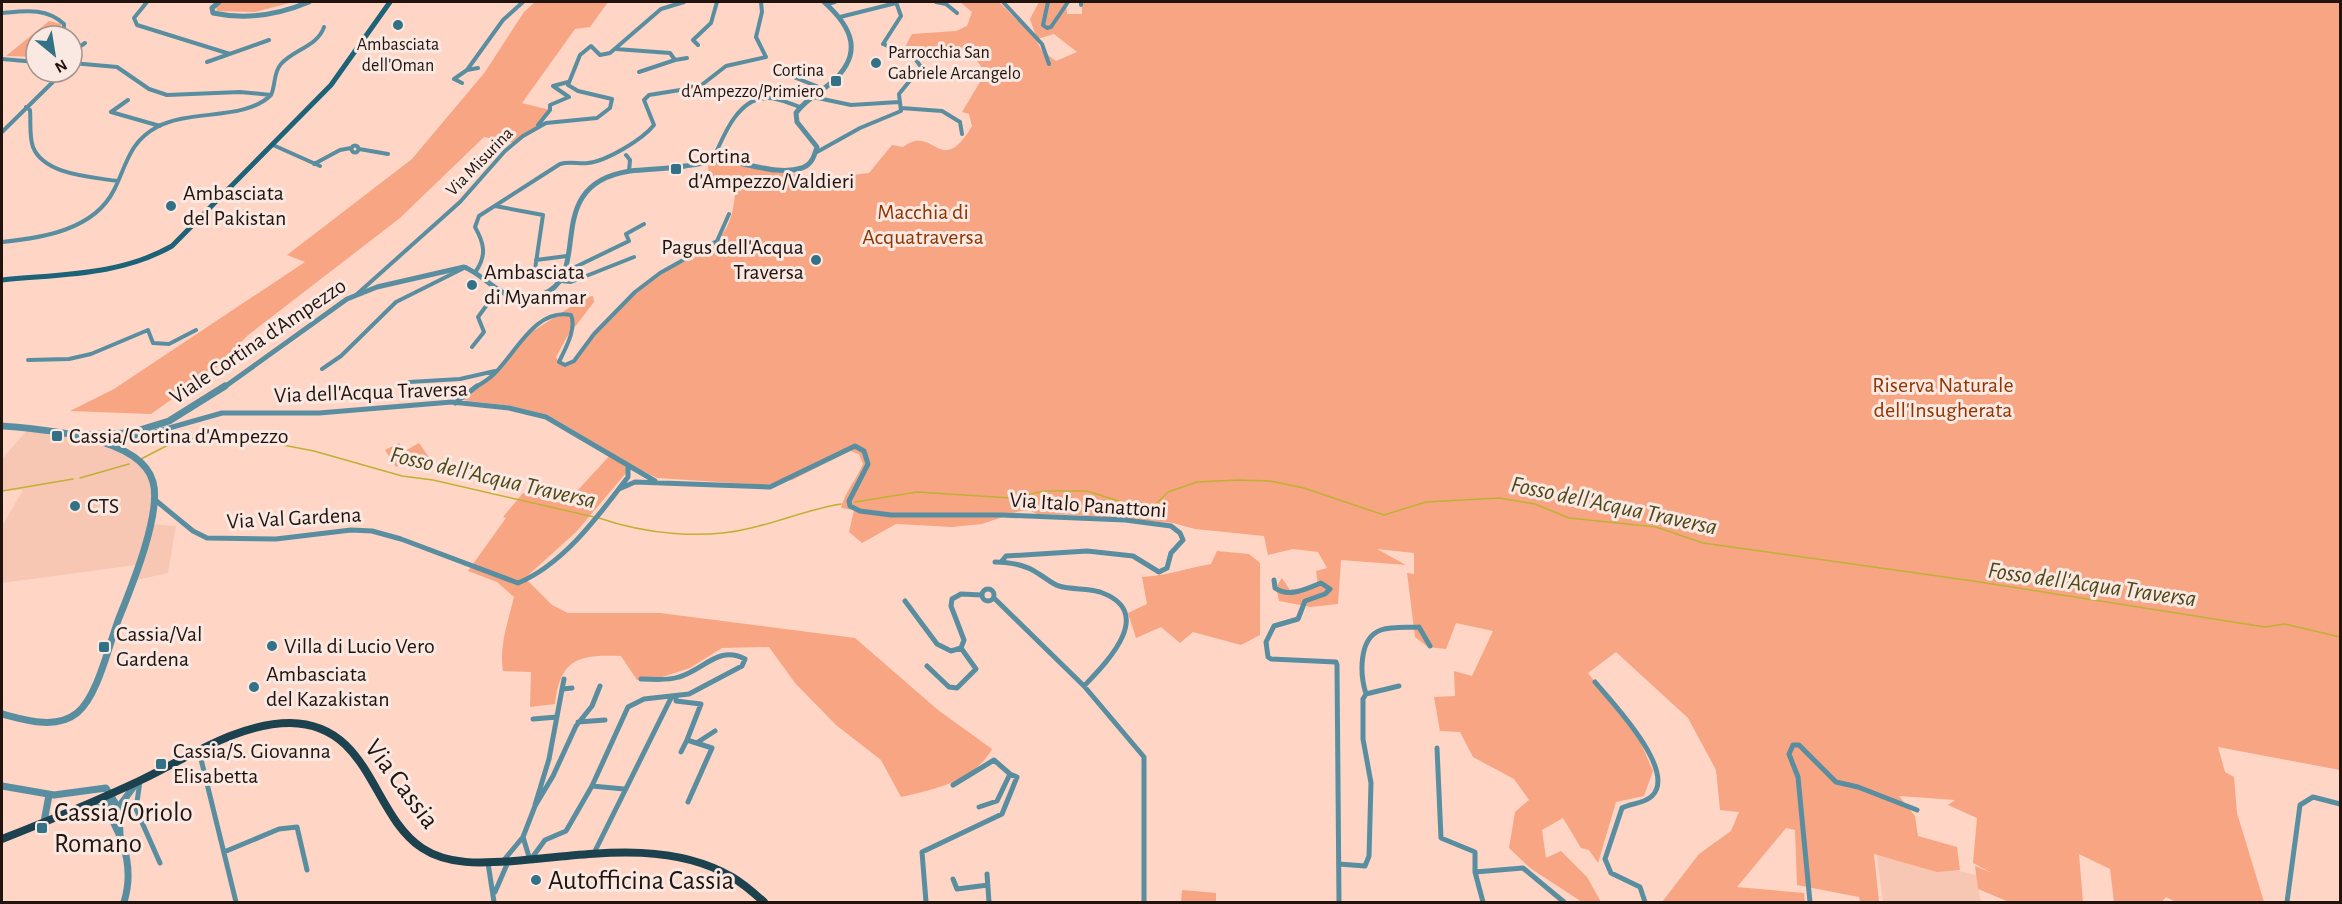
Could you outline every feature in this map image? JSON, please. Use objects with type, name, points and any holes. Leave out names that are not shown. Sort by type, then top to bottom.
[{"type":"main road","points":[[2,280],[116,270],[149,260],[182,238],[343,71],[390,2]]},
{"type":"main road","name":"Via Cassia","points":[[112,793],[239,734],[277,724],[302,723],[319,727],[337,738],[356,758],[418,847],[443,858],[488,863],[593,856],[658,855],[700,864],[729,875],[764,903]]},
{"type":"main road","points":[[2,839],[112,793]]},
{"type":"street","points":[[147,2],[134,18],[137,25],[230,54]]},
{"type":"street","points":[[219,2],[212,8],[213,13],[240,16],[294,7],[309,2]]},
{"type":"street","points":[[462,83],[454,79],[467,70],[499,25],[523,2]]},
{"type":"street","points":[[538,126],[550,110],[550,105],[569,97],[555,90],[554,84],[568,82],[587,47],[592,46],[602,55],[616,49],[661,9],[684,2]]},
{"type":"street","points":[[698,45],[693,40],[711,23],[717,2]]},
{"type":"street","points":[[476,272],[483,262],[485,249],[474,222],[495,206],[560,164],[596,161],[645,136],[654,125],[644,100],[649,95],[698,88],[726,66],[765,57],[766,53],[756,37],[762,12],[761,2]]},
{"type":"street","points":[[825,3],[835,2]]},
{"type":"street","points":[[878,2],[881,6]]},
{"type":"street","points":[[840,17],[896,2],[901,16],[883,44],[914,57],[921,67],[900,92],[899,102],[902,108]]},
{"type":"street","points":[[936,2],[949,6],[957,13]]},
{"type":"street","points":[[1004,2],[1042,44],[1049,64]]},
{"type":"street","points":[[1047,2],[1043,25],[1047,28],[1051,27],[1068,2]]},
{"type":"street","points":[[817,152],[815,143],[796,120],[795,115],[800,107],[843,71],[853,52],[851,36],[840,17],[825,3]]},
{"type":"street","points":[[2,13],[30,10],[54,15],[64,24]]},
{"type":"street","points":[[2,242],[36,239],[79,223],[104,205],[117,181],[130,148],[142,136],[159,126],[186,117],[254,106],[271,95],[277,69],[289,57],[322,34],[324,27]]},
{"type":"street","points":[[207,62],[268,40]]},
{"type":"street","points":[[616,49],[671,53],[675,60]]},
{"type":"street","points":[[639,72],[687,58]]},
{"type":"street","points":[[2,59],[24,61]]},
{"type":"street","points":[[84,64],[117,67],[160,94],[186,96],[240,92],[271,95]]},
{"type":"street","points":[[467,70],[478,68]]},
{"type":"street","points":[[796,78],[824,89]]},
{"type":"street","name":"Via Misurina","points":[[356,294],[382,273],[403,250],[460,202],[505,151],[538,126],[554,122],[592,120],[604,115],[612,105],[613,100],[609,97],[575,90],[568,82]]},
{"type":"street","points":[[2,132],[50,84]]},
{"type":"street","points":[[813,97],[851,105],[899,102]]},
{"type":"street","points":[[712,162],[733,122],[752,103],[768,98],[800,107]]},
{"type":"street","points":[[128,100],[111,112],[159,126]]},
{"type":"street","points":[[26,107],[30,110],[33,146],[42,159],[60,169],[117,181]]},
{"type":"street","points":[[902,108],[947,112],[960,122],[962,134]]},
{"type":"street","points":[[322,369],[341,356],[396,302],[466,267],[511,297],[530,298],[549,291],[561,281],[565,272],[573,216],[584,194],[601,181],[629,171],[712,162],[789,171],[803,166],[817,152],[860,128],[897,115],[902,108]]},
{"type":"street","points":[[2,122],[9,123]]},
{"type":"street","points":[[273,145],[320,166]]},
{"type":"street","points":[[314,164],[340,150],[351,148],[352,151],[359,148],[388,154]]},
{"type":"street","points":[[626,155],[630,160],[629,171]]},
{"type":"street","points":[[495,206],[544,216],[534,276],[565,272],[629,241],[626,234],[645,224]]},
{"type":"street","points":[[455,403],[497,371],[532,328],[562,313],[571,315],[573,322],[559,362],[562,365],[573,362],[594,334],[635,292],[660,273],[717,242],[729,214]]},
{"type":"street","points":[[536,260],[567,256]]},
{"type":"street","points":[[561,281],[571,282],[634,257]]},
{"type":"street","name":"Viale Cortina d'Ampezzo","points":[[79,435],[110,434],[149,428],[186,412],[335,305],[356,294],[466,267]]},
{"type":"street","name":"Via Misurina","points":[[377,287],[382,273]]},
{"type":"street","points":[[472,347],[484,332],[478,317],[498,290]]},
{"type":"street","points":[[28,360],[60,360],[91,354],[148,330],[153,343],[161,346],[196,330]]},
{"type":"street","points":[[409,382],[469,378],[497,371]]},
{"type":"street","name":"Via dell'Acqua Traversa","points":[[105,444],[222,413],[309,414],[455,403],[509,408],[548,418],[658,482]]},
{"type":"street","points":[[2,426],[79,435],[105,444],[136,460],[147,470],[153,480],[154,499],[132,581],[84,706],[72,717],[59,722],[36,721],[2,714]]},
{"type":"street","points":[[105,444],[110,434]]},
{"type":"street","name":"Via dell'Acqua Traversa","points":[[619,489],[632,483],[658,482],[770,487],[853,446]]},
{"type":"street","name":"Via Italo Panattoni","points":[[853,446],[865,452],[869,464],[864,477],[850,498],[851,507],[860,511],[891,515],[1002,515],[1125,520],[1171,526],[1180,533],[1183,540],[1181,545],[1171,553],[1167,568],[1159,572],[1133,556],[1087,551],[1006,556],[998,562],[1034,570],[1056,585],[1105,594],[1121,606],[1127,621],[1125,635],[1084,686]]},
{"type":"street","points":[[619,489],[629,474],[627,466]]},
{"type":"street","name":"Via Val Gardena","points":[[154,499],[165,504],[198,535],[207,538],[276,539],[351,530],[372,531],[401,539],[511,583],[525,582],[535,576],[619,489]]},
{"type":"street","points":[[1274,580],[1275,588],[1282,593],[1299,592],[1321,583],[1330,589],[1325,594],[1305,601],[1298,619],[1274,626],[1266,642],[1268,657],[1271,659],[1336,662],[1337,665],[1339,903]]},
{"type":"street","points":[[982,595],[986,590],[992,590],[994,598],[1084,686],[1138,746],[1146,762],[1143,903]]},
{"type":"street","points":[[961,648],[964,638],[951,601],[961,594],[982,595]]},
{"type":"street","points":[[982,595],[985,600],[994,598]]},
{"type":"street","points":[[905,601],[942,648],[951,651],[961,648]]},
{"type":"street","points":[[1366,694],[1363,685],[1364,649],[1369,636],[1385,629],[1419,627],[1430,646]]},
{"type":"street","points":[[927,666],[949,687],[957,688],[976,669],[961,648]]},
{"type":"street","points":[[530,860],[544,840],[566,831],[592,786],[628,707],[644,699],[673,698],[689,694],[742,666],[746,659],[739,656],[720,655],[677,677],[641,679]]},
{"type":"street","points":[[494,895],[505,862],[523,837],[535,806],[564,679]]},
{"type":"street","points":[[1595,682],[1646,746],[1658,776],[1658,786],[1653,795],[1622,808],[1605,859],[1613,874],[1640,887],[1645,903]]},
{"type":"street","points":[[535,806],[553,776],[578,722],[590,708],[600,686]]},
{"type":"street","points":[[1339,864],[1365,866],[1369,856],[1371,783],[1369,761],[1363,739],[1363,699],[1366,694],[1399,686]]},
{"type":"street","points":[[563,689],[572,688]]},
{"type":"street","points":[[673,698],[676,701],[698,703],[702,707],[681,752]]},
{"type":"street","points":[[593,856],[624,789],[673,698]]},
{"type":"street","points":[[533,719],[557,717]]},
{"type":"street","points":[[578,722],[605,720]]},
{"type":"street","points":[[698,742],[715,731]]},
{"type":"street","points":[[687,740],[712,748],[688,802]]},
{"type":"street","points":[[1810,903],[1798,777],[1789,754],[1791,747],[1799,745],[1840,784],[1858,787],[1917,810]]},
{"type":"street","points":[[1437,748],[1441,838],[1475,852],[1475,872],[1483,903]]},
{"type":"street","points":[[199,751],[236,903]]},
{"type":"street","points":[[926,903],[922,852],[1002,814],[1018,779],[994,760],[953,786]]},
{"type":"street","points":[[979,807],[998,801],[1010,774]]},
{"type":"street","points":[[118,809],[129,792],[140,781]]},
{"type":"street","points":[[140,781],[136,809],[160,863]]},
{"type":"street","name":"Via Cassia","points":[[2,786],[49,795],[105,788],[112,793]]},
{"type":"street","points":[[592,786],[624,789]]},
{"type":"street","points":[[112,793],[118,809],[120,835],[127,867],[127,892],[124,903]]},
{"type":"street","points":[[112,793],[108,799],[109,809],[120,835]]},
{"type":"street","points":[[44,822],[49,795]]},
{"type":"street","points":[[2287,903],[2300,805],[2313,797],[2340,804]]},
{"type":"street","points":[[81,807],[97,806],[109,809]]},
{"type":"street","points":[[224,852],[279,830],[297,827],[307,870]]},
{"type":"street","points":[[523,837],[530,860]]},
{"type":"street","points":[[488,863],[494,903]]},
{"type":"street","points":[[1475,872],[1523,868],[1564,903]]},
{"type":"street","points":[[987,874],[989,903]]},
{"type":"street","points":[[953,879],[954,887],[957,889],[988,885]]},
{"type":"shaded area","points":[[29,428],[102,442],[136,460],[153,480],[149,524],[176,526],[168,573],[132,581],[136,565],[2,583],[2,526],[23,490],[2,491],[2,459]]},
{"type":"shaded area","points":[[1876,850],[1976,875],[1981,902],[1883,902]]},
{"type":"green space","points":[[223,2],[293,2],[255,12],[217,11],[216,7]]},
{"type":"green space","points":[[535,2],[608,2],[590,27],[575,29],[522,103],[550,110],[538,126],[514,143],[484,137],[400,218],[247,336],[217,367],[151,414],[70,411],[114,389],[305,262],[287,255],[412,159],[485,72],[524,12]]},
{"type":"green space","name":"Riserva Naturale dell'Insugherata","points":[[960,2],[999,2],[1035,38],[1042,51],[1056,61],[1077,52],[1054,34],[1037,39],[1030,19],[1039,2],[1066,2],[1067,14],[1082,14],[1082,2],[2340,2],[2340,770],[2218,747],[2225,772],[2234,777],[2237,813],[2264,902],[2176,902],[2166,897],[2162,902],[2114,902],[2110,869],[2079,854],[2083,902],[2009,902],[1978,889],[1975,866],[1992,873],[1973,863],[1977,818],[1948,805],[1955,800],[1899,796],[1915,816],[1918,836],[1957,847],[1960,870],[1937,872],[1874,854],[1879,902],[1860,902],[1859,897],[1797,885],[1795,830],[1786,828],[1737,887],[1804,893],[1805,902],[1662,902],[1699,854],[1731,831],[1739,812],[1720,810],[1716,770],[1688,718],[1616,652],[1588,673],[1640,741],[1653,771],[1644,796],[1616,802],[1598,863],[1589,850],[1581,848],[1563,818],[1542,830],[1546,858],[1561,851],[1587,877],[1601,902],[1582,902],[1530,868],[1509,848],[1515,812],[1529,800],[1514,779],[1473,757],[1460,732],[1440,731],[1434,697],[1455,696],[1454,671],[1472,676],[1493,631],[1456,623],[1446,649],[1428,647],[1415,637],[1407,573],[1414,574],[1414,553],[1377,549],[1406,565],[1341,560],[1338,604],[1311,607],[1279,601],[1276,587],[1282,578],[1290,590],[1318,585],[1316,571],[1327,568],[1318,552],[1293,549],[1268,555],[1264,536],[1195,529],[1173,523],[1020,511],[982,524],[952,527],[896,524],[862,543],[849,532],[854,510],[841,508],[863,464],[859,454],[850,451],[792,480],[765,485],[657,478],[632,466],[576,532],[525,578],[552,605],[568,613],[660,613],[855,638],[938,710],[992,749],[975,769],[964,777],[940,787],[901,797],[881,760],[836,725],[795,683],[769,647],[722,648],[690,668],[650,681],[637,680],[621,656],[583,658],[574,662],[561,677],[555,704],[530,707],[531,672],[503,671],[503,643],[514,597],[497,582],[468,571],[506,518],[503,517],[523,493],[565,504],[612,453],[548,415],[512,406],[462,400],[495,374],[527,335],[586,297],[593,296],[594,302],[567,337],[556,357],[561,365],[573,363],[596,331],[634,293],[659,274],[703,252],[715,243],[731,216],[735,194],[727,184],[709,181],[708,164],[718,163],[827,178],[869,173],[892,145],[903,147],[914,141],[923,141],[945,150],[952,149],[972,126],[969,114],[962,112],[980,82],[977,81],[983,69],[969,50],[917,55],[903,51],[912,34],[956,31],[967,26],[972,12]]},
{"type":"green space","points":[[49,21],[61,24],[45,24]]},
{"type":"green space","points":[[24,41],[24,57],[6,56]]},
{"type":"green space","points":[[399,443],[405,451],[419,443],[431,460],[417,468],[411,459],[396,467],[385,450]]},
{"type":"green space","points":[[1217,551],[1249,554],[1260,563],[1260,635],[1241,645],[1193,632],[1180,643],[1161,627],[1136,638],[1128,613],[1147,604],[1142,577],[1168,574],[1211,564]]},
{"type":"green space","points":[[1182,890],[1216,893],[1216,902],[1181,902]]},
{"type":"waterway","name":"Fosso dell'Acqua Traversa","points":[[141,459],[170,444],[208,435],[235,436],[314,451],[402,476],[433,480],[594,517]]},
{"type":"waterway","name":"Fosso dell'Acqua Traversa","points":[[80,478],[129,464]]},
{"type":"waterway","name":"Fosso dell'Acqua Traversa","points":[[2,491],[73,479]]},
{"type":"waterway","name":"Fosso dell'Acqua Traversa","points":[[855,502],[917,492],[1011,498],[1045,491],[1087,491],[1138,507],[1156,504],[1168,492],[1197,482],[1238,480],[1270,481],[1304,488],[1384,515],[1426,502],[1499,498],[1535,504],[1569,518],[1656,527],[1703,543],[1973,581],[2265,627],[2285,624],[2340,637]]},
{"type":"waterway","name":"Fosso dell'Acqua Traversa","points":[[599,518],[635,528],[674,534],[713,534],[751,528],[841,504]]},
{"type":"place","name":"Ambasciata dell'Oman","points":[[398,25]]},
{"type":"place","name":"Parrocchia San Gabriele Arcangelo","points":[[876,63]]},
{"type":"place","name":"Cortina d'Ampezzo/Primiero","points":[[836,81]]},
{"type":"place","name":"Cortina d'Ampezzo/Valdieri","points":[[676,169]]},
{"type":"place","name":"Ambasciata del Pakistan","points":[[171,206]]},
{"type":"place","name":"Pagus dell'Acqua Traversa","points":[[816,260]]},
{"type":"place","name":"Ambasciata di Myanmar","points":[[472,285]]},
{"type":"place","name":"Cassia/Cortina d'Ampezzo","points":[[57,436]]},
{"type":"place","name":"CTS","points":[[75,506]]},
{"type":"place","name":"Villa di Lucio Vero","points":[[272,646]]},
{"type":"place","name":"Cassia/Val Gardena","points":[[104,647]]},
{"type":"place","name":"Ambasciata del Kazakistan","points":[[254,687]]},
{"type":"place","name":"Cassia/S. Giovanna Elisabetta","points":[[161,764]]},
{"type":"place","name":"Cassia/Oriolo Romano","points":[[42,828]]},
{"type":"place","name":"Autofficina Cassia","points":[[536,880]]},
{"type":"park label","name":"Macchia di Acquatraversa","points":[[923,224]]}]
